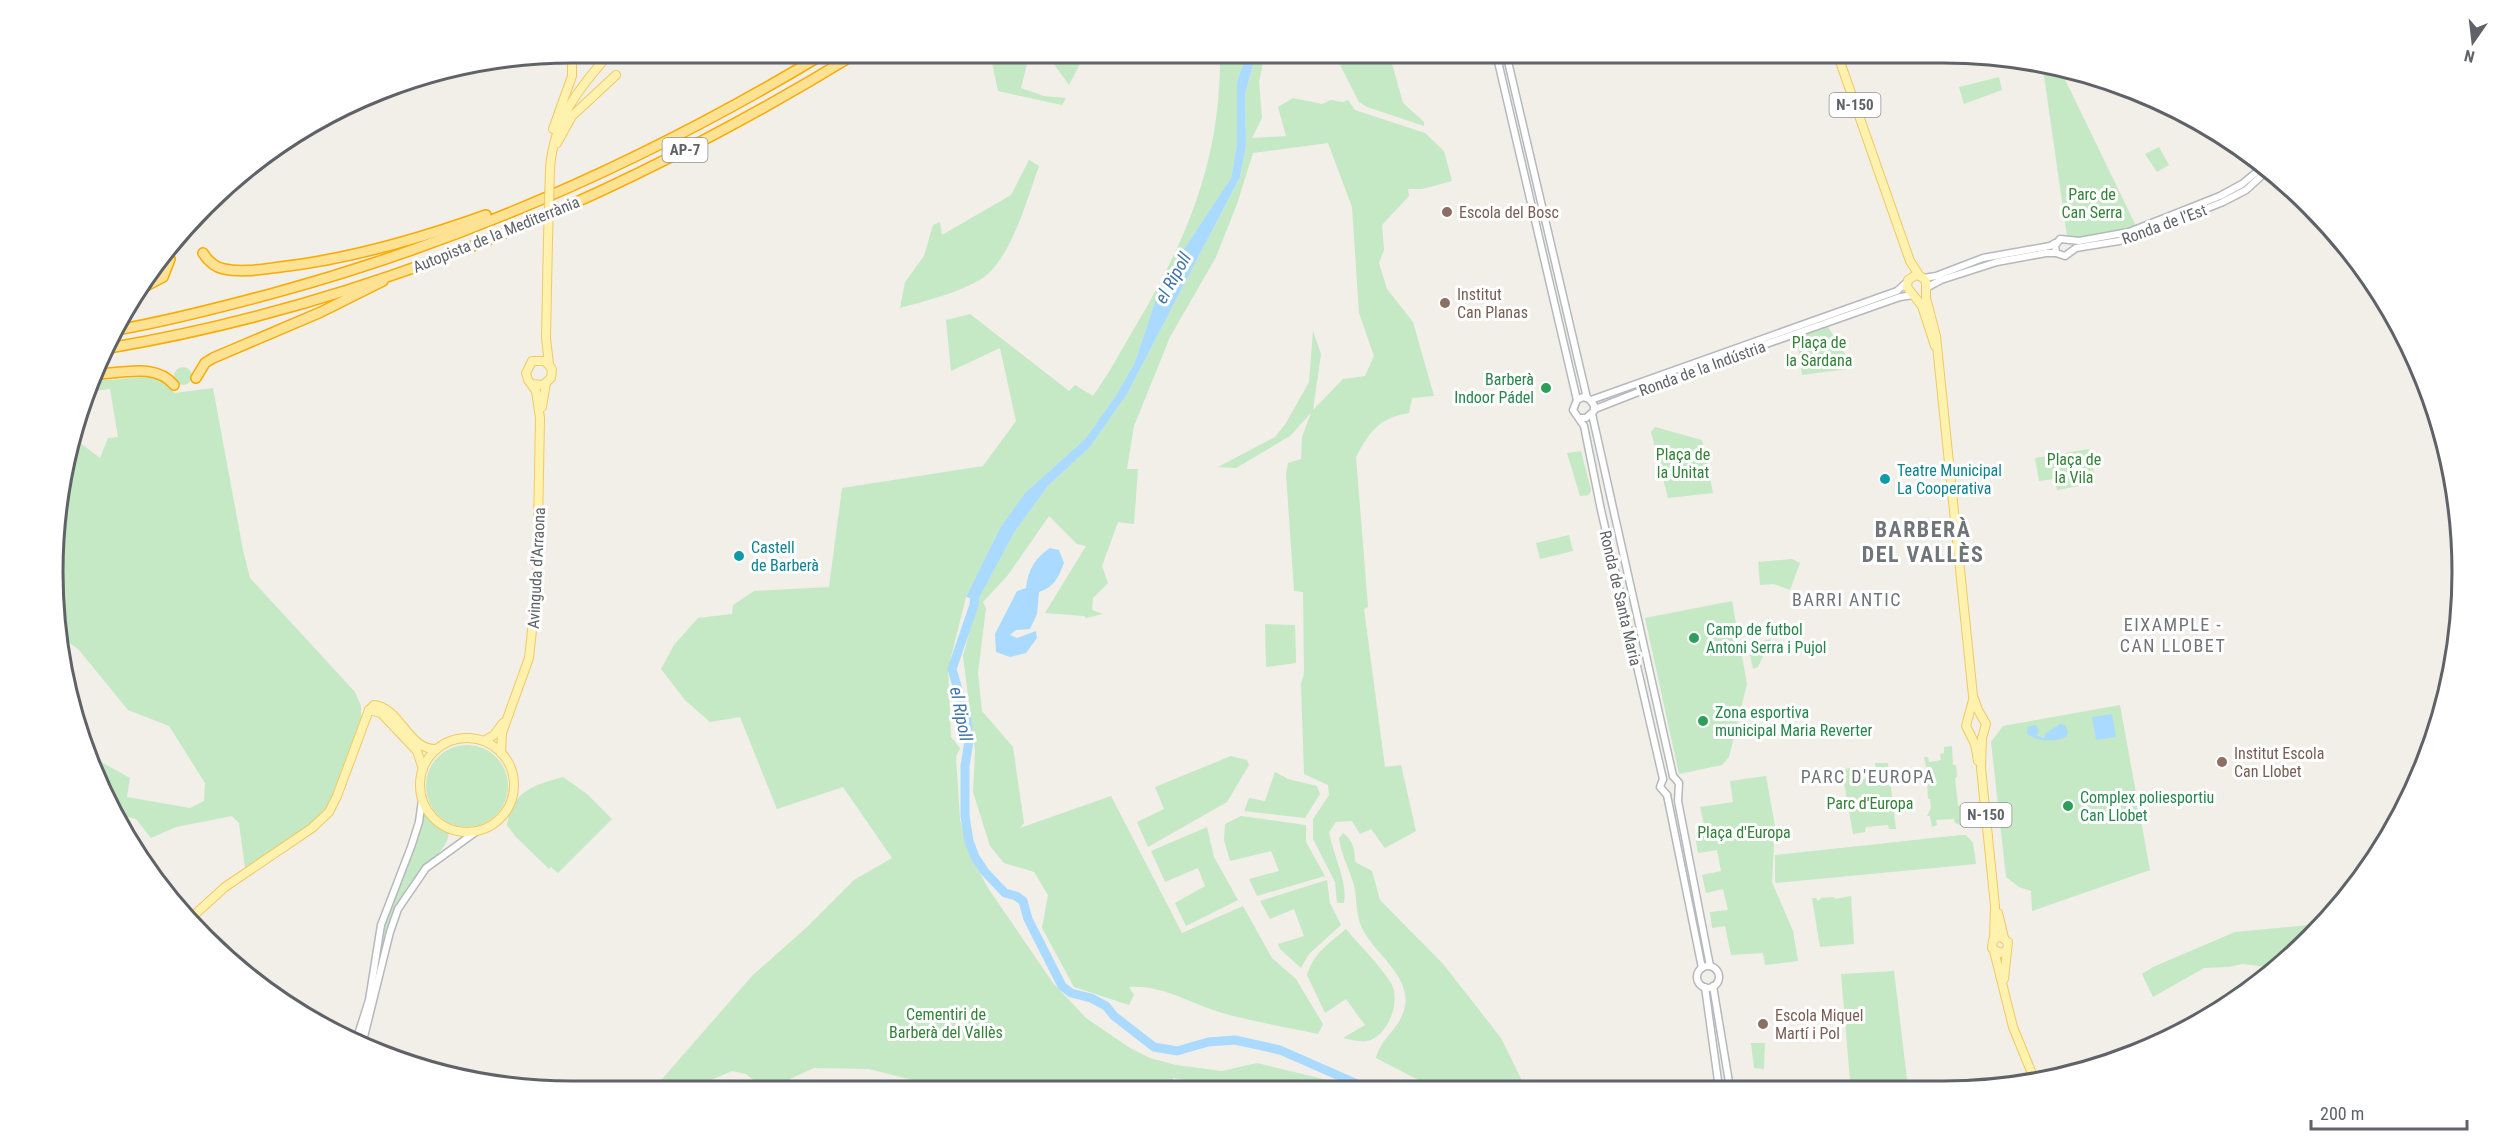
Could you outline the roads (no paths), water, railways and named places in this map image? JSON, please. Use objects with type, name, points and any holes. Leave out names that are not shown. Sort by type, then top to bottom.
[{"type":"highway","name":"Autopista de la Mediterrània","points":[[125,328],[227,306],[314,282],[409,251],[521,209],[655,147],[740,102],[806,63]]},
{"type":"highway","name":"Autopista de la Mediterrània","points":[[115,347],[176,335],[261,314],[392,275],[467,248],[619,183],[738,122],[838,63]]},
{"type":"highway","points":[[203,252],[210,262],[225,269],[263,269],[295,265],[372,251],[498,211],[521,209]]},
{"type":"highway","points":[[154,282],[163,277],[170,260]]},
{"type":"highway","points":[[196,378],[208,360],[349,299],[392,275]]},
{"type":"highway","points":[[103,375],[152,371],[165,375],[174,385]]},
{"type":"main road","points":[[540,418],[546,383],[552,375],[546,338],[550,168],[555,120],[572,76],[572,63]]},
{"type":"main road","points":[[552,148],[564,114],[584,83],[601,63]]},
{"type":"main road","name":"N-150","points":[[1841,63],[1910,261],[1922,277],[1936,336],[1935,346]]},
{"type":"main road","points":[[550,168],[555,149],[568,122],[579,108],[616,75]]},
{"type":"main road","name":"N-150","points":[[1910,261],[1907,289],[1924,310],[1935,346],[1973,696],[1986,724],[1981,768]]},
{"type":"main road","points":[[1907,282],[1912,276],[1922,277]]},
{"type":"main road","points":[[1913,295],[1919,295],[1926,290]]},
{"type":"main road","points":[[540,418],[538,399],[526,376],[527,368],[536,360],[546,338]]},
{"type":"main road","points":[[536,360],[546,361],[549,364]]},
{"type":"main road","points":[[532,384],[539,386],[546,383]]},
{"type":"main road","name":"Avinguda d'Arraona","points":[[509,714],[526,670],[534,624],[538,559],[540,418]]},
{"type":"main road","name":"N-150","points":[[1973,696],[1966,726],[1971,734],[1981,768],[1995,906],[1994,939],[1991,945],[2003,982],[2013,1027],[2032,1073]]},
{"type":"main road","points":[[195,914],[225,887],[325,817],[336,796],[369,710],[374,705],[384,708],[420,745],[428,750],[436,749],[459,738],[484,741],[501,753],[512,771],[514,786],[512,800],[501,818],[477,831],[462,832],[441,824],[429,812],[422,800],[420,783],[423,769],[436,749]]},
{"type":"main road","points":[[369,710],[381,713],[417,751],[423,769]]},
{"type":"main road","points":[[484,741],[494,735],[509,714]]},
{"type":"main road","points":[[501,753],[501,739],[509,714]]},
{"type":"main road","points":[[1969,718],[1974,715],[1981,716]]},
{"type":"main road","points":[[1971,734],[1984,733]]},
{"type":"main road","name":"N-150","points":[[1995,906],[2008,945],[2003,982]]},
{"type":"main road","points":[[1994,939],[2004,938]]},
{"type":"main road","points":[[1994,951],[2000,953],[2006,951]]},
{"type":"street","points":[[1498,63],[1577,400],[1573,410],[1579,418],[1587,418],[1594,412],[1509,63]]},
{"type":"street","points":[[1514,136],[1519,129],[1525,134]]},
{"type":"street","points":[[2254,180],[2259,173]]},
{"type":"street","points":[[2254,180],[2261,175]]},
{"type":"street","name":"Ronda de l'Est","points":[[2068,240],[2079,241],[2129,232],[2254,180]]},
{"type":"street","name":"Ronda de l'Est","points":[[2070,253],[2076,248],[2136,236],[2223,202],[2254,180]]},
{"type":"street","points":[[1922,277],[1936,276],[1981,259],[2050,246],[2062,239],[2068,240],[2072,246],[2070,253],[2065,256],[2056,253],[1982,266],[1941,280],[1926,290]]},
{"type":"street","points":[[2056,243],[2056,253]]},
{"type":"street","name":"Ronda de la Indústria","points":[[1589,399],[1897,291],[1907,282]]},
{"type":"street","name":"Ronda de la Indústria","points":[[1594,412],[1715,362],[1895,299],[1913,295]]},
{"type":"street","points":[[1577,400],[1589,399]]},
{"type":"street","name":"Ronda de Santa Maria","points":[[1594,412],[1673,776]]},
{"type":"street","name":"Ronda de Santa Maria","points":[[1579,418],[1584,426],[1663,779]]},
{"type":"street","points":[[1710,966],[1677,792],[1679,783],[1673,776],[1663,779],[1660,787],[1667,795],[1702,968],[1698,979],[1705,987],[1718,1081]]},
{"type":"street","points":[[1667,795],[1677,792]]},
{"type":"street","points":[[359,1034],[372,1001],[381,925],[411,848],[419,822],[422,800]]},
{"type":"street","points":[[364,1036],[398,909],[410,888],[426,868],[477,831]]},
{"type":"street","points":[[1702,968],[1710,966],[1716,969],[1719,975],[1718,982],[1713,986],[1705,987]]},
{"type":"street","points":[[1713,986],[1729,1081]]},
{"type":"water","points":[[1244,63],[1253,63],[1245,95],[1246,146],[1240,177],[1127,394],[1090,447],[1048,486],[1015,531],[978,600],[966,597],[1000,528],[1025,493],[1086,438],[1117,394],[1135,362],[1161,284],[1231,178],[1237,145],[1237,82]]},
{"type":"water","points":[[1050,548],[1059,550],[1064,563],[1060,573],[1052,585],[1039,592],[1037,614],[1030,629],[1016,630],[1010,635],[1017,638],[1036,631],[1037,638],[1026,653],[1010,657],[996,652],[995,634],[1017,591],[1026,588],[1033,565]]},
{"type":"water","points":[[2112,714],[2116,737],[2096,740],[2092,717]]},
{"type":"water","points":[[2060,724],[2068,730],[2067,736],[2058,740],[2041,740],[2027,733],[2028,727],[2035,725],[2039,730],[2037,736],[2044,738],[2046,733]]},
{"type":"waterway","name":"el Ripoll","points":[[975,589],[974,605],[952,669],[967,720],[969,741],[965,766],[965,816],[969,841],[975,857],[985,872],[1005,893],[1023,901],[1028,919],[1062,986],[1071,993],[1091,998],[1106,1006],[1114,1016],[1154,1047],[1177,1051],[1208,1042],[1235,1040],[1280,1050],[1351,1081]]},
{"type":"place","name":"Escola del Bosc","points":[[1447,212]]},
{"type":"place","name":"Institut Can Planas","points":[[1445,303]]},
{"type":"place","name":"Barberà Indoor Pádel","points":[[1546,388]]},
{"type":"place","name":"Teatre Municipal La Cooperativa","points":[[1885,479]]},
{"type":"place","name":"Castell de Barberà","points":[[739,556]]},
{"type":"place","name":"Camp de futbol Antoni Serra i Pujol","points":[[1694,638]]},
{"type":"place","name":"Zona esportiva municipal Maria Reverter","points":[[1703,721]]},
{"type":"place","name":"Institut Escola Can Llobet","points":[[2222,762]]},
{"type":"place","name":"Complex poliesportiu Can Llobet","points":[[2068,806]]},
{"type":"place","name":"Escola Miquel Martí i Pol","points":[[1763,1024]]},
{"type":"district","name":"BARBERÀ DEL VALLÈS","points":[[1923,542]]},
{"type":"district","name":"BARRI ANTIC","points":[[1847,600]]},
{"type":"district","name":"EIXAMPLE - CAN LLOBET","points":[[2173,635]]},
{"type":"district","name":"PARC D'EUROPA","points":[[1868,777]]},
{"type":"park label","name":"Parc de Can Serra","points":[[2092,203]]},
{"type":"park label","name":"Plaça de la Sardana","points":[[1819,351]]},
{"type":"park label","name":"Plaça de la Unitat","points":[[1683,463]]},
{"type":"park label","name":"Plaça de la Vila","points":[[2074,468]]},
{"type":"park label","name":"Parc d'Europa","points":[[1870,803]]},
{"type":"park label","name":"Plaça d'Europa","points":[[1744,832]]},
{"type":"park label","name":"Cementiri de Barberà del Vallès","points":[[946,1023]]}]
